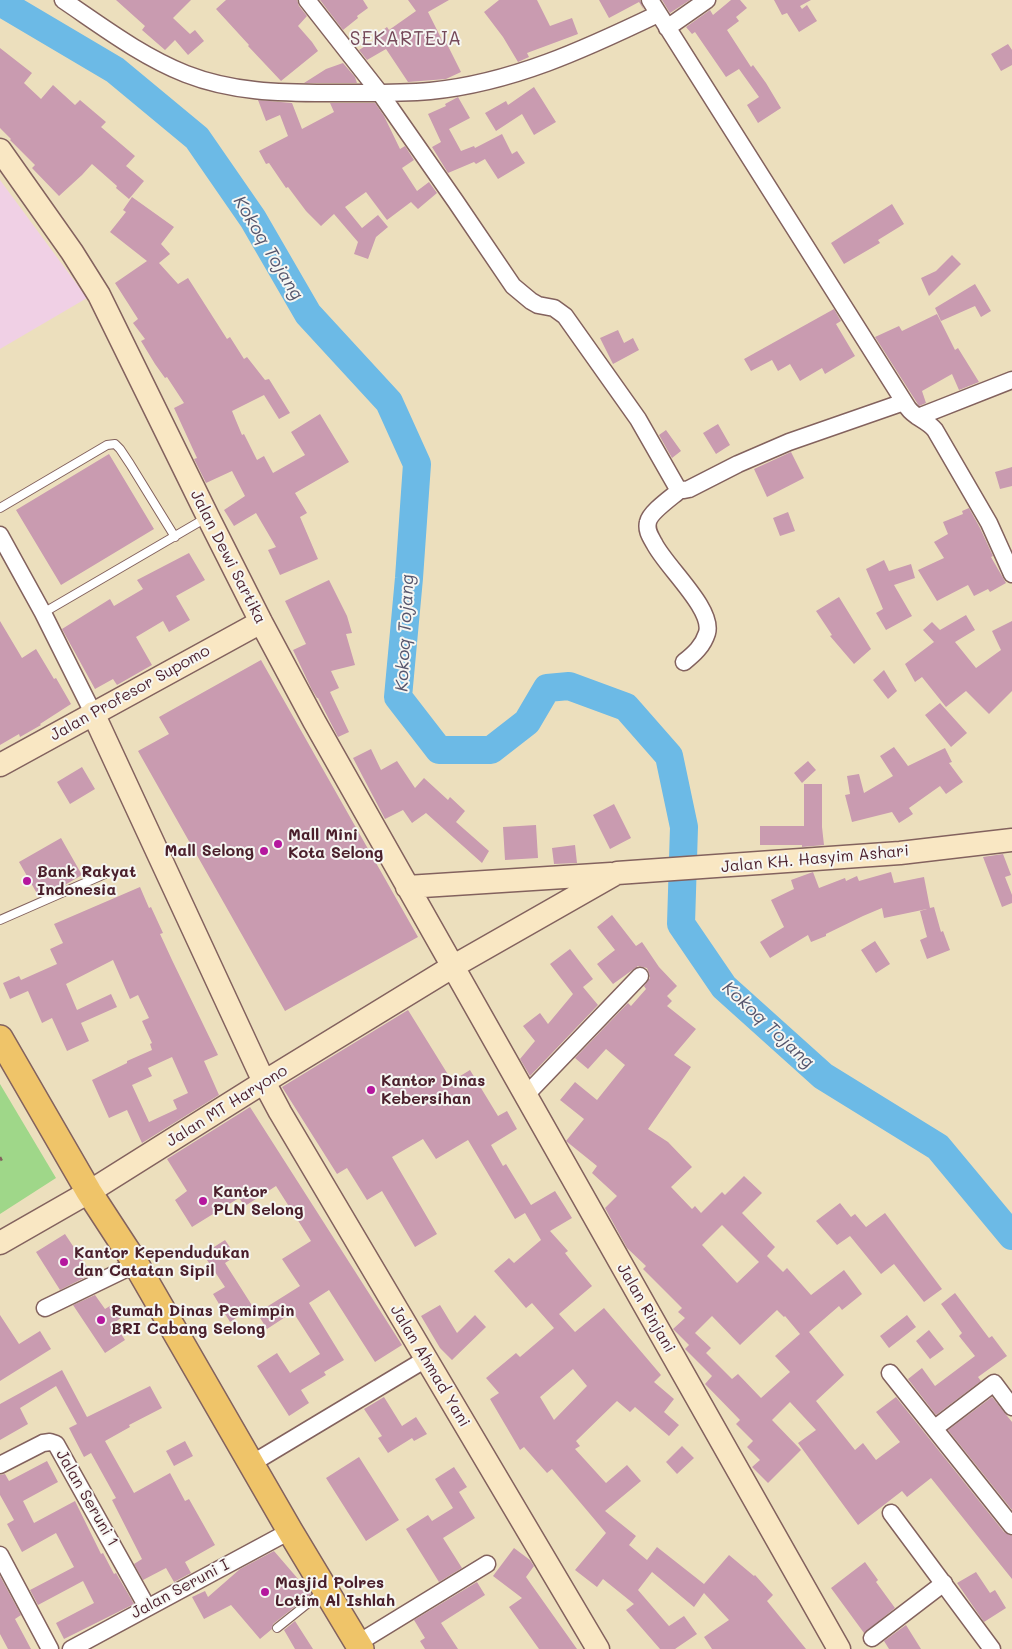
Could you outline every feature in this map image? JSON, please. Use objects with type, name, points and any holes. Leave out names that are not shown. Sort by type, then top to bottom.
[{"type":"main road","points":[[0,1038],[89,1192],[136,1264],[290,1531],[359,1646]]},
{"type":"street","points":[[63,0],[153,59],[187,74],[222,86],[254,91],[380,93],[430,91],[477,84],[529,71],[590,46],[663,21],[707,0]]},
{"type":"street","points":[[307,0],[380,93],[513,286],[531,302],[554,308],[565,316],[638,419],[662,459],[675,486],[680,490]]},
{"type":"street","points":[[650,0],[910,412],[927,422],[935,430],[989,522],[1012,574]]},
{"type":"street","name":"Jalan Dewi Sartika","points":[[0,150],[72,252],[99,294],[261,622],[314,721],[452,967]]},
{"type":"street","points":[[918,417],[1012,380]]},
{"type":"street","points":[[684,662],[699,649],[707,632],[708,620],[696,600],[658,553],[647,529],[648,520],[680,490],[689,489],[738,464],[789,442],[904,402]]},
{"type":"street","points":[[0,535],[43,613],[93,713]]},
{"type":"street","name":"Jalan Profesor Supomo","points":[[0,765],[261,622]]},
{"type":"street","name":"Jalan Ahmad Yani","points":[[93,713],[264,1082],[280,1112],[598,1649]]},
{"type":"street","name":"Jalan KH. Hasyim Ashari","points":[[408,887],[709,867],[900,852],[1012,840]]},
{"type":"street","name":"Jalan KH. Hasyim Ashari","points":[[452,967],[617,873]]},
{"type":"street","name":"Jalan MT Haryono","points":[[0,1243],[89,1192],[452,967]]},
{"type":"street","name":"Jalan Rinjani","points":[[452,967],[839,1649]]},
{"type":"street","points":[[526,1096],[640,976]]},
{"type":"street","points":[[44,1308],[136,1264]]},
{"type":"street","points":[[251,1464],[426,1359]]},
{"type":"street","points":[[890,1373],[1012,1526]]},
{"type":"street","points":[[935,1428],[994,1383],[1012,1407]]},
{"type":"street","name":"Jalan Seruni 1","points":[[0,1465],[43,1442],[56,1444],[147,1607]]},
{"type":"street","points":[[891,1513],[992,1649]]},
{"type":"street","name":"Jalan Seruni I","points":[[71,1649],[290,1531]]},
{"type":"street","points":[[0,1555],[50,1649]]},
{"type":"street","points":[[359,1646],[487,1564]]},
{"type":"street","points":[[872,1638],[944,1583]]},
{"type":"lane","points":[[0,508],[107,445],[115,444],[130,464],[175,537]]},
{"type":"lane","points":[[43,613],[208,517]]},
{"type":"lane","points":[[0,920],[105,874]]},
{"type":"lane","points":[[277,1628],[326,1590]]},
{"type":"path","points":[[0,1157],[2,1161],[0,1163]]},
{"type":"shaded area","points":[[0,180],[87,298],[0,349]]},
{"type":"green space","points":[[0,1084],[56,1178],[0,1214]]},
{"type":"building","points":[[116,0],[191,0],[173,18],[190,34],[195,30],[204,41],[188,55],[175,40],[165,50],[142,30],[145,26]]},
{"type":"building","points":[[226,0],[297,0],[307,16],[298,26],[318,51],[281,81],[216,9]]},
{"type":"building","points":[[320,0],[363,0],[368,8],[343,30]]},
{"type":"building","points":[[408,0],[449,0],[428,12],[461,72],[446,79],[408,82],[386,49],[367,60],[359,50],[378,38],[376,35],[387,27],[389,30],[416,11]]},
{"type":"building","points":[[499,0],[537,0],[550,26],[572,18],[578,34],[527,53],[529,57],[518,62],[503,37],[484,12]]},
{"type":"building","points":[[599,0],[640,0],[644,10],[639,2],[609,18]]},
{"type":"building","points":[[662,0],[690,0],[670,13]]},
{"type":"building","points":[[731,0],[740,0],[747,8],[736,17],[739,21],[727,30],[751,67],[753,65],[766,83],[781,108],[758,123],[747,105],[759,97],[739,69],[726,77],[695,32],[692,34],[686,27],[710,10],[713,15]]},
{"type":"building","points":[[774,0],[811,0],[800,6],[802,9],[807,5],[817,21],[799,32],[787,13],[782,15]]},
{"type":"building","points":[[1008,44],[1012,50],[1012,65],[1001,71],[991,54]]},
{"type":"building","points":[[0,48],[32,73],[24,83],[41,99],[53,85],[75,105],[80,100],[106,122],[101,127],[135,156],[126,166],[144,181],[129,199],[92,164],[59,196],[32,168],[35,165],[0,128]]},
{"type":"building","points":[[343,63],[355,77],[357,83],[304,83],[326,69]]},
{"type":"building","points":[[534,87],[556,122],[534,135],[522,114],[496,131],[485,113],[506,101],[508,105]]},
{"type":"building","points":[[458,97],[470,118],[449,129],[461,151],[474,146],[475,148],[502,134],[512,154],[517,151],[525,163],[498,179],[485,159],[448,173],[432,147],[441,142],[428,114],[446,106],[445,104]]},
{"type":"building","points":[[258,100],[292,103],[302,129],[334,112],[330,103],[375,103],[384,116],[400,149],[405,146],[414,160],[402,168],[417,191],[429,182],[437,193],[418,209],[411,202],[387,220],[366,192],[345,207],[362,228],[378,215],[388,227],[376,237],[368,259],[354,254],[358,242],[334,214],[321,226],[306,211],[288,187],[286,188],[269,163],[266,164],[259,151],[288,136],[280,115],[266,121]]},
{"type":"building","points":[[132,197],[174,227],[161,244],[170,254],[159,263],[178,284],[188,278],[227,339],[230,337],[244,359],[247,357],[265,380],[269,379],[290,413],[279,419],[264,395],[232,411],[242,435],[244,434],[257,460],[264,456],[273,473],[305,455],[291,432],[320,414],[349,462],[295,493],[307,513],[300,517],[318,559],[280,575],[268,550],[276,547],[256,513],[234,526],[224,510],[245,496],[232,471],[206,483],[194,459],[197,458],[174,408],[184,403],[167,377],[165,378],[155,364],[141,341],[145,339],[133,323],[138,319],[115,283],[147,261],[110,232],[126,212],[123,210]]},
{"type":"building","points":[[892,204],[904,224],[878,240],[880,243],[844,264],[831,243]]},
{"type":"building","points":[[952,255],[961,264],[929,296],[921,278],[936,271]]},
{"type":"building","points":[[975,284],[991,311],[981,317],[975,306],[941,321],[935,308]]},
{"type":"building","points":[[834,309],[841,321],[836,324],[855,356],[825,374],[822,368],[800,381],[790,364],[778,371],[772,360],[751,371],[744,359]]},
{"type":"building","points":[[937,314],[955,350],[958,348],[979,382],[959,390],[952,374],[922,391],[926,403],[919,406],[875,337],[899,326],[902,331]]},
{"type":"building","points":[[618,330],[624,343],[633,338],[639,350],[613,364],[600,338]]},
{"type":"building","points":[[718,424],[730,445],[716,454],[703,433]]},
{"type":"building","points":[[666,430],[681,451],[672,458],[659,435]]},
{"type":"building","points":[[791,452],[804,478],[767,497],[754,469]]},
{"type":"building","points":[[109,454],[154,529],[61,585],[16,510]]},
{"type":"building","points":[[1012,467],[1012,486],[1000,489],[995,472]]},
{"type":"building","points":[[969,508],[993,556],[991,557],[1006,583],[990,592],[988,589],[974,596],[968,585],[937,601],[918,570],[944,558],[934,542],[948,534],[943,522],[963,514],[962,511]]},
{"type":"building","points":[[788,512],[795,531],[780,536],[773,518]]},
{"type":"building","points":[[189,553],[205,580],[176,596],[190,620],[169,632],[163,621],[136,637],[152,665],[117,685],[113,679],[95,689],[62,629],[110,599],[114,606],[143,589],[137,580]]},
{"type":"building","points":[[884,560],[889,571],[911,564],[915,578],[894,585],[912,616],[886,630],[876,613],[883,609],[866,569]]},
{"type":"building","points":[[329,580],[347,616],[352,633],[346,634],[355,665],[331,671],[339,688],[330,692],[349,732],[338,737],[312,690],[293,650],[306,644],[285,601]]},
{"type":"building","points":[[839,597],[871,649],[854,664],[830,636],[832,635],[816,611]]},
{"type":"building","points":[[966,615],[975,630],[955,642],[976,668],[1001,650],[992,631],[1012,621],[1012,691],[989,714],[966,691],[946,707],[922,677],[915,682],[905,664],[934,642],[923,630],[932,622],[940,630]]},
{"type":"building","points":[[0,621],[22,658],[36,649],[71,704],[41,725],[20,737],[19,734],[0,745]]},
{"type":"building","name":"Mall Mini Kota Selong","points":[[261,660],[418,937],[285,1011],[138,751],[169,734],[159,717]]},
{"type":"building","points":[[884,670],[897,691],[888,699],[873,680]]},
{"type":"building","points":[[940,703],[967,733],[951,747],[925,715]]},
{"type":"building","points":[[894,747],[908,766],[945,748],[952,762],[949,763],[963,782],[946,794],[940,786],[909,808],[913,814],[899,823],[892,812],[852,822],[845,795],[850,794],[847,776],[859,774],[864,793],[893,776],[880,756]]},
{"type":"building","points":[[371,749],[381,770],[397,761],[415,788],[424,778],[448,800],[450,797],[465,811],[456,822],[489,851],[482,863],[426,813],[412,823],[403,810],[385,819],[353,758]]},
{"type":"building","points":[[808,761],[816,770],[802,783],[794,773]]},
{"type":"building","points":[[82,767],[95,789],[70,804],[57,782]]},
{"type":"building","points":[[804,784],[822,784],[824,845],[802,847],[802,845],[760,845],[760,826],[804,826]]},
{"type":"building","points":[[614,804],[631,838],[610,849],[593,815]]},
{"type":"building","points":[[536,825],[538,858],[505,860],[503,827]]},
{"type":"building","points":[[61,838],[82,875],[58,889],[39,897],[19,862]]},
{"type":"building","points":[[575,845],[577,863],[554,864],[552,848]]},
{"type":"building","points":[[1003,854],[1011,875],[1005,877],[1012,895],[1012,903],[1002,907],[983,857]]},
{"type":"building","points":[[813,872],[819,888],[845,878],[846,881],[857,876],[859,881],[891,872],[894,883],[924,877],[930,908],[934,907],[941,932],[943,931],[950,950],[927,959],[920,940],[927,937],[920,911],[927,909],[884,918],[882,908],[811,942],[808,935],[770,958],[760,942],[784,927],[771,900],[794,889],[791,880]]},
{"type":"building","points":[[140,887],[163,933],[160,934],[172,960],[218,1055],[204,1061],[219,1095],[142,1143],[127,1110],[109,1118],[92,1080],[152,1050],[150,1044],[152,1043],[142,1021],[149,1018],[138,995],[130,999],[113,960],[66,984],[77,1010],[111,994],[117,1007],[81,1023],[89,1041],[67,1051],[52,1018],[42,1023],[28,991],[10,999],[3,983],[19,976],[21,980],[57,964],[50,949],[63,943],[54,924]],"holes":[[[172,1057],[188,1093],[173,1100],[177,1109],[149,1122],[132,1085],[152,1076],[148,1068]]]},
{"type":"building","points":[[612,915],[636,946],[642,942],[659,967],[677,986],[667,996],[672,1001],[667,1006],[696,1029],[674,1055],[691,1067],[648,1129],[668,1142],[692,1167],[671,1187],[692,1209],[695,1206],[701,1213],[722,1192],[725,1195],[744,1176],[762,1193],[742,1213],[775,1247],[767,1256],[783,1272],[787,1268],[811,1295],[844,1270],[862,1294],[842,1310],[839,1306],[809,1332],[844,1375],[816,1401],[855,1450],[863,1443],[876,1460],[900,1442],[876,1412],[896,1397],[1004,1532],[1012,1536],[1012,1579],[931,1478],[907,1497],[902,1491],[858,1525],[798,1443],[816,1430],[790,1402],[772,1420],[801,1450],[768,1483],[752,1467],[760,1460],[747,1447],[753,1441],[736,1424],[740,1420],[705,1384],[712,1376],[685,1349],[689,1345],[673,1329],[685,1318],[678,1312],[682,1308],[643,1269],[646,1266],[627,1248],[605,1208],[617,1196],[592,1173],[597,1166],[566,1141],[584,1119],[560,1100],[575,1082],[597,1100],[625,1065],[606,1049],[588,1069],[575,1058],[628,1003],[631,1006],[646,989],[644,986],[650,978],[647,968],[638,966],[613,984],[597,964],[615,950],[597,927]],"holes":[[[722,1225],[759,1262],[737,1283],[702,1245]],[[777,1310],[785,1316],[800,1334],[775,1356],[790,1372],[761,1398],[738,1374],[732,1379],[706,1353],[711,1348],[695,1333],[712,1316],[740,1345]]]},
{"type":"building","points":[[875,941],[890,964],[876,973],[861,950]]},
{"type":"building","points":[[570,949],[593,979],[583,987],[598,1005],[530,1076],[520,1059],[535,1041],[523,1026],[540,1013],[548,1024],[573,994],[550,964]]},
{"type":"building","points":[[408,1010],[452,1081],[470,1070],[498,1116],[507,1111],[517,1129],[491,1145],[503,1166],[506,1164],[531,1205],[555,1191],[572,1218],[550,1231],[568,1251],[565,1253],[592,1286],[559,1314],[575,1332],[604,1308],[661,1375],[654,1382],[674,1399],[664,1412],[679,1425],[669,1436],[635,1407],[630,1412],[617,1401],[576,1441],[580,1446],[575,1449],[606,1483],[627,1465],[641,1481],[605,1511],[636,1536],[629,1545],[647,1560],[657,1547],[704,1584],[729,1555],[755,1575],[773,1595],[767,1601],[806,1649],[712,1649],[704,1637],[729,1620],[704,1593],[694,1607],[652,1572],[638,1590],[669,1626],[684,1616],[697,1634],[675,1649],[660,1649],[626,1610],[634,1604],[603,1579],[597,1587],[575,1570],[606,1533],[552,1469],[547,1473],[524,1447],[520,1450],[490,1399],[499,1393],[486,1378],[516,1353],[520,1357],[554,1328],[532,1303],[526,1308],[494,1271],[509,1258],[514,1263],[541,1240],[525,1213],[515,1219],[468,1140],[436,1159],[423,1139],[392,1157],[437,1234],[415,1247],[382,1191],[367,1200],[347,1168],[337,1174],[282,1087]],"holes":[[[573,1369],[587,1386],[554,1420],[540,1397]]]},
{"type":"building","points":[[250,1107],[402,1345],[375,1362],[329,1290],[309,1303],[344,1360],[324,1372],[326,1375],[301,1390],[309,1403],[289,1416],[257,1366],[277,1353],[290,1373],[320,1354],[293,1312],[267,1329],[257,1313],[300,1286],[282,1259],[311,1241],[276,1186],[245,1206],[239,1198],[192,1227],[175,1200],[187,1191],[167,1159]]},
{"type":"building","points":[[840,1203],[851,1217],[855,1214],[866,1227],[885,1213],[942,1289],[924,1302],[894,1264],[881,1274],[850,1236],[837,1245],[816,1221]]},
{"type":"building","name":"Kantor Kependudukan dan Catatan Sipil","points":[[65,1234],[91,1273],[60,1290],[36,1252]]},
{"type":"building","points":[[225,1240],[236,1256],[225,1263],[253,1307],[230,1322],[213,1294],[225,1287],[203,1254]]},
{"type":"building","points":[[955,1293],[989,1338],[992,1336],[1007,1356],[978,1377],[981,1381],[936,1415],[908,1379],[922,1368],[935,1386],[975,1356],[959,1336],[962,1333],[941,1304]]},
{"type":"building","name":"Rumah Dinas Pemimpin BRI Cabang Selong","points":[[95,1295],[105,1309],[113,1304],[122,1317],[114,1323],[125,1340],[105,1353],[73,1305]]},
{"type":"building","points":[[440,1305],[457,1333],[475,1315],[486,1327],[452,1360],[440,1348],[421,1316]]},
{"type":"building","points":[[0,1315],[19,1344],[40,1331],[51,1349],[0,1381]]},
{"type":"building","points":[[907,1315],[916,1327],[889,1348],[880,1336]]},
{"type":"building","points":[[929,1330],[944,1349],[930,1359],[916,1341]]},
{"type":"building","points":[[62,1370],[87,1417],[150,1386],[162,1408],[129,1425],[130,1427],[105,1441],[134,1493],[170,1473],[185,1501],[189,1499],[215,1545],[185,1562],[191,1573],[174,1582],[166,1568],[143,1580],[134,1564],[142,1559],[112,1500],[116,1498],[91,1453],[84,1457],[69,1428],[77,1424],[56,1386],[20,1408],[28,1424],[0,1440],[0,1404]]},
{"type":"building","points":[[384,1397],[402,1426],[416,1417],[427,1434],[414,1441],[412,1438],[388,1453],[378,1438],[382,1436],[364,1409]]},
{"type":"building","points":[[992,1397],[1012,1422],[1012,1510],[948,1430]]},
{"type":"building","points":[[185,1441],[193,1456],[174,1466],[166,1451]]},
{"type":"building","points":[[682,1446],[694,1458],[677,1474],[666,1462]]},
{"type":"building","points":[[359,1457],[399,1520],[366,1541],[326,1478]]},
{"type":"building","points":[[47,1461],[58,1482],[23,1501],[34,1523],[75,1501],[101,1554],[103,1553],[114,1574],[116,1573],[134,1604],[64,1639],[56,1623],[94,1603],[83,1581],[38,1605],[30,1590],[74,1567],[56,1533],[22,1552],[7,1524],[14,1520],[0,1495],[0,1475],[5,1474],[9,1481]]},
{"type":"building","points":[[454,1467],[467,1487],[459,1492],[475,1518],[443,1538],[462,1568],[439,1582],[406,1529],[428,1515],[432,1521],[453,1508],[435,1479]]},
{"type":"building","points":[[514,1548],[530,1560],[534,1566],[526,1577],[577,1649],[539,1649],[509,1607],[522,1598],[493,1576]]},
{"type":"building","name":"Masjid Polres Lotim Al Ishlah","points":[[274,1551],[311,1594],[273,1624],[272,1629],[260,1639],[231,1605],[204,1619],[192,1597],[205,1591],[208,1597],[240,1569]]},
{"type":"building","points":[[865,1562],[878,1580],[876,1582],[895,1608],[864,1633],[831,1588]]},
{"type":"building","points":[[976,1572],[990,1593],[995,1590],[1006,1608],[984,1622],[957,1583]]},
{"type":"building","points":[[0,1576],[21,1615],[15,1619],[31,1649],[8,1649],[0,1634]]},
{"type":"building","points":[[477,1582],[485,1595],[441,1623],[458,1649],[425,1649],[420,1641],[425,1638],[414,1620]]},
{"type":"building","points":[[295,1621],[313,1649],[295,1649],[284,1630]]},
{"type":"building","points":[[906,1625],[921,1649],[889,1649],[884,1641]]},
{"type":"waterway","name":"Kokoq Tojang","points":[[0,2],[115,70],[197,138],[253,219],[308,314],[389,402],[417,464],[398,697],[439,750],[491,750],[527,722],[547,688],[569,686],[626,707],[669,756],[684,827],[681,924],[724,987],[823,1076],[938,1147],[1012,1236]]},
{"type":"place","name":"Mall Mini Kota Selong","points":[[278,844]]},
{"type":"place","name":"Mall Selong","points":[[264,851]]},
{"type":"place","name":"Bank Rakyat Indonesia","points":[[27,881]]},
{"type":"place","name":"Kantor Dinas Kebersihan","points":[[371,1090]]},
{"type":"place","name":"Kantor PLN Selong","points":[[203,1201]]},
{"type":"place","name":"Kantor Kependudukan dan Catatan Sipil","points":[[64,1262]]},
{"type":"place","name":"Rumah Dinas Pemimpin BRI Cabang Selong","points":[[101,1320]]},
{"type":"place","name":"Masjid Polres Lotim Al Ishlah","points":[[265,1592]]},
{"type":"district","name":"SEKARTEJA","points":[[406,39]]}]
